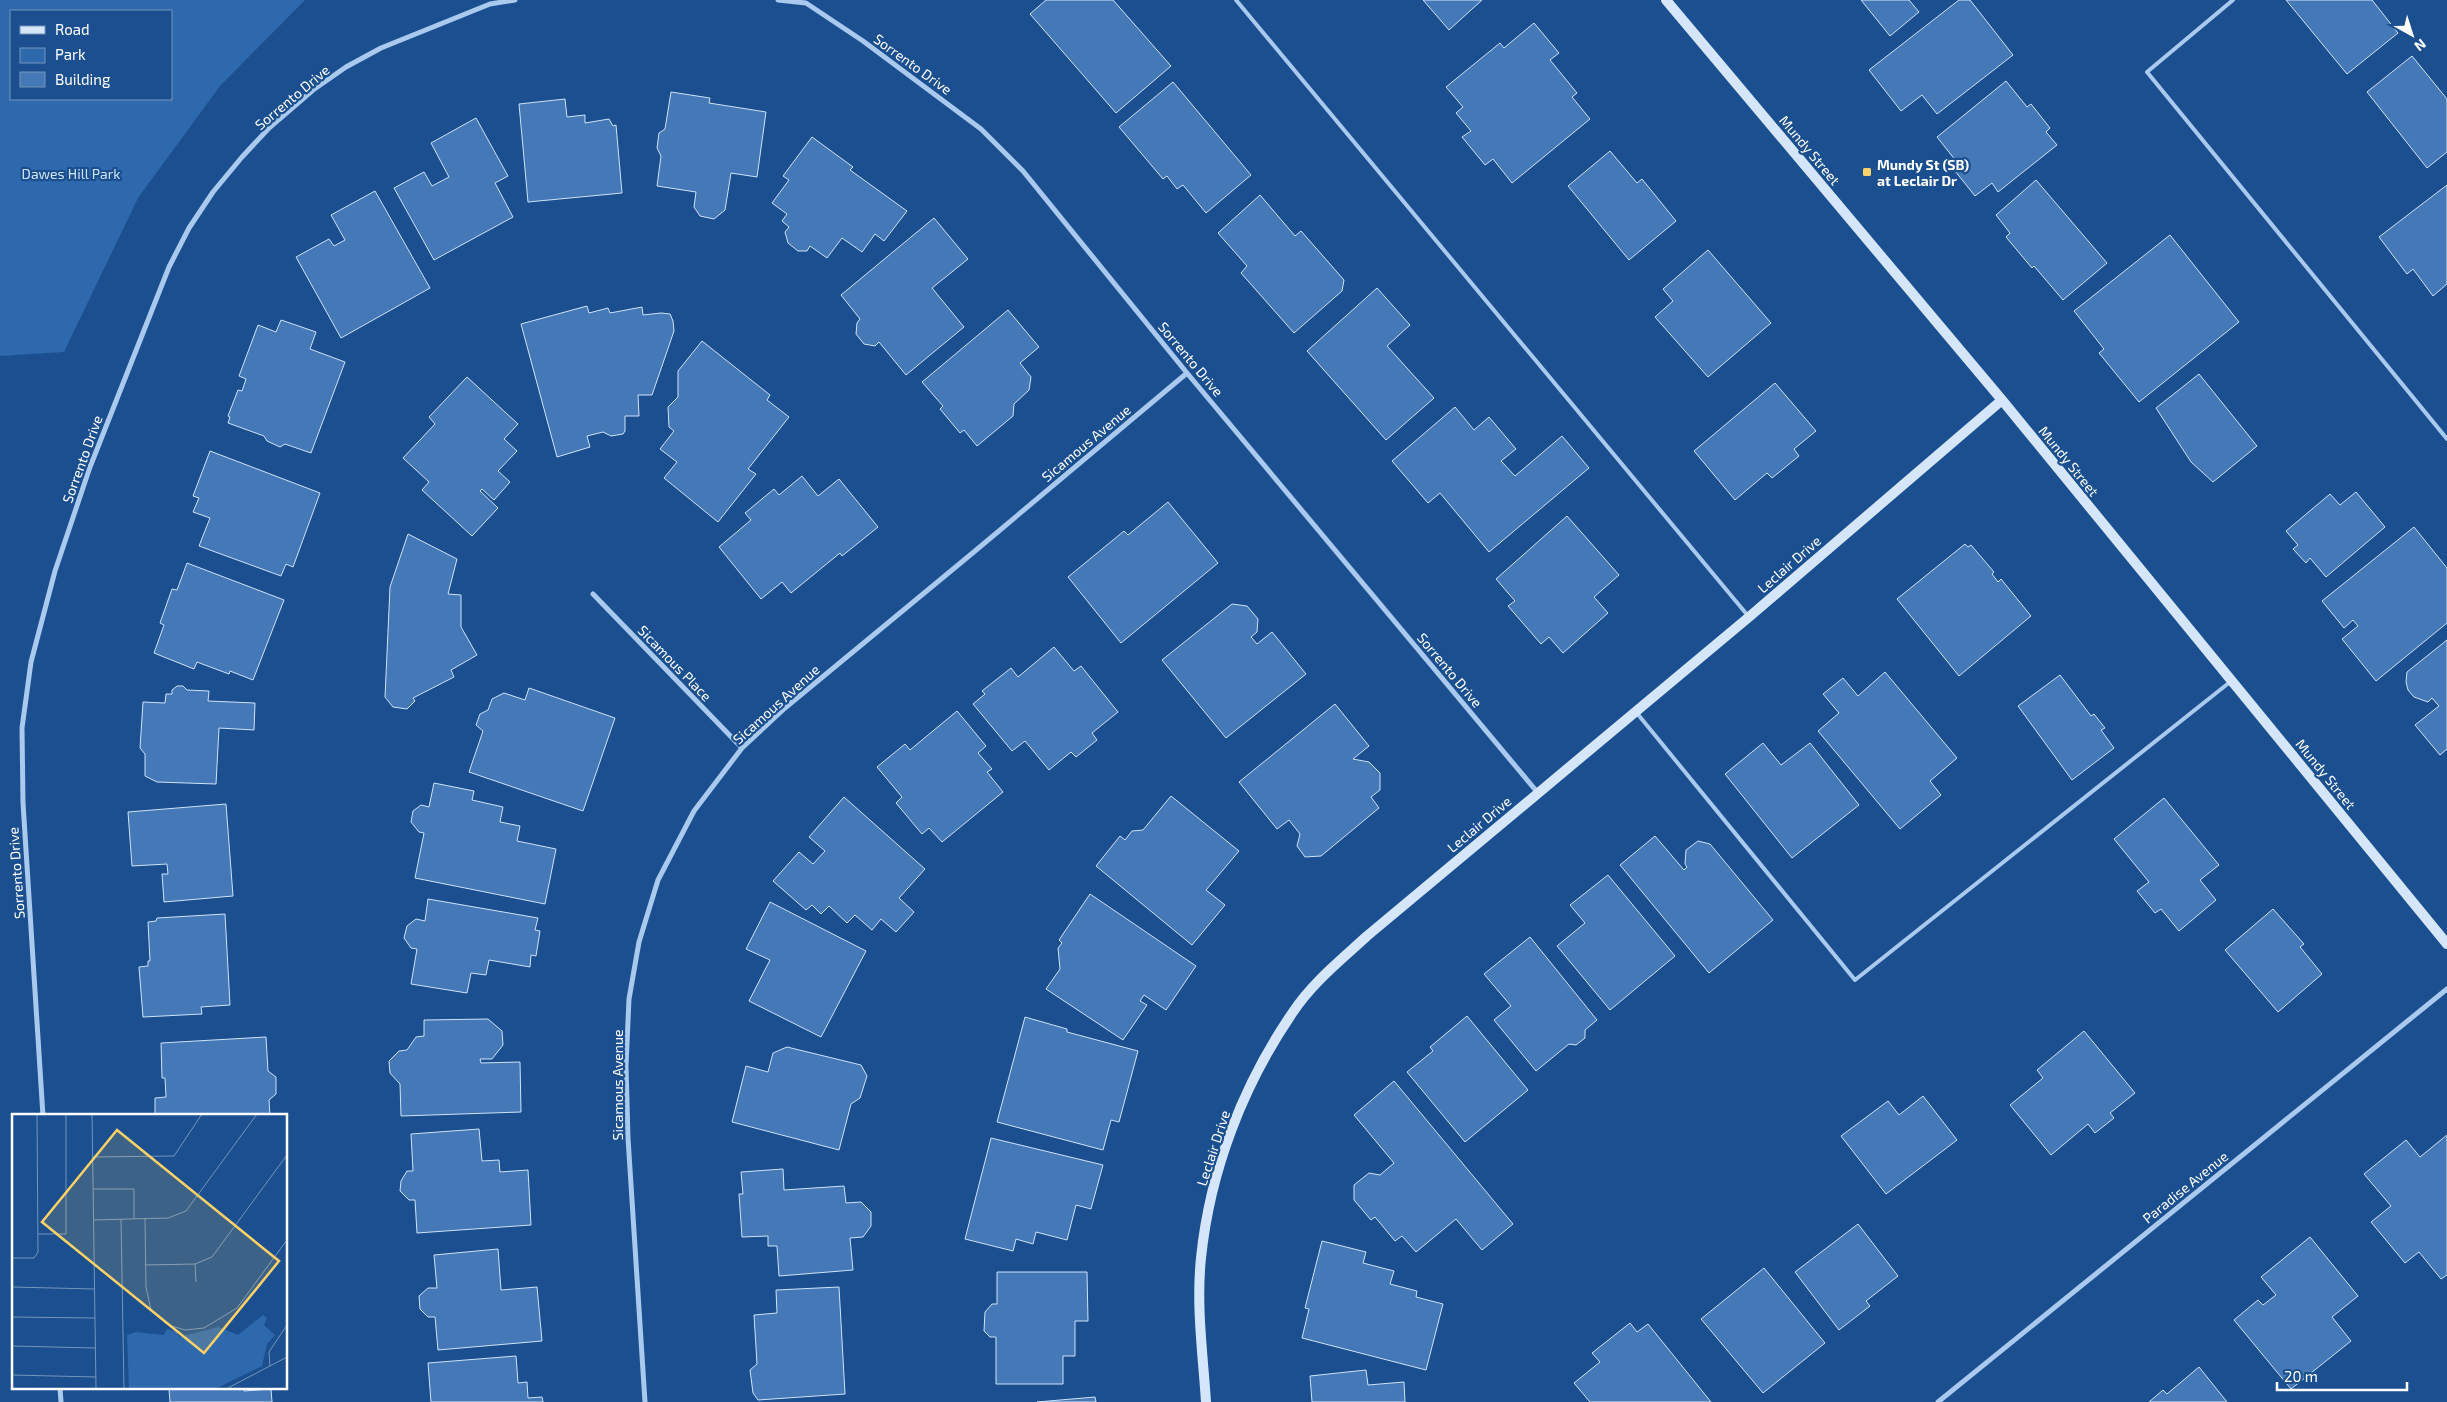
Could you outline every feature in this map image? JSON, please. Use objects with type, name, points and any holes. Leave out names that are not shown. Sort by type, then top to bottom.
[{"type":"street","name":"Sorrento Drive","points":[[43,1114],[23,803],[22,728],[31,662],[55,571],[90,466],[169,267],[189,228],[208,199],[242,156],[269,128],[314,90],[346,67],[381,48],[490,4],[515,0]]},
{"type":"street","name":"Sorrento Drive","points":[[778,0],[806,3],[863,41],[981,129],[1022,171],[1186,373],[1538,792]]},
{"type":"street","name":"Mundy Street","points":[[1666,0],[2002,400],[2447,944]]},
{"type":"street","name":"Sicamous Avenue","points":[[645,1402],[628,1138],[626,1066],[629,999],[639,942],[658,880],[694,811],[742,748],[785,708],[1186,373]]},
{"type":"street","name":"Leclair Drive","points":[[1206,1402],[1200,1300],[1201,1259],[1209,1211],[1220,1163],[1238,1113],[1264,1059],[1294,1010],[1329,972],[1367,936],[1749,617],[2002,400]]},
{"type":"street","name":"Sicamous Place","points":[[593,594],[742,748]]},
{"type":"street","name":"Paradise Avenue","points":[[1938,1402],[2447,989]]},
{"type":"lane","points":[[1236,0],[1749,617]]},
{"type":"lane","points":[[2234,0],[2147,72],[2447,439]]},
{"type":"lane","points":[[1636,712],[1855,980],[2231,680]]},
{"type":"green space","name":"Dawes Hill Park","points":[[0,0],[305,0],[220,86],[138,198],[64,352],[0,356]]},
{"type":"building","points":[[1046,0],[1113,0],[1171,66],[1116,113],[1030,14]]},
{"type":"building","points":[[1423,0],[1482,0],[1449,30]]},
{"type":"building","points":[[1861,0],[1909,0],[1919,12],[1890,36]]},
{"type":"building","points":[[1959,0],[1970,0],[2013,55],[1937,114],[1922,95],[1901,111],[1869,70]]},
{"type":"building","points":[[2286,0],[2372,0],[2398,33],[2347,74]]},
{"type":"building","points":[[1534,23],[1559,53],[1550,60],[1577,93],[1572,97],[1590,119],[1512,183],[1493,159],[1485,165],[1462,137],[1471,131],[1456,113],[1463,107],[1446,87],[1500,43],[1504,48]]},
{"type":"building","points":[[2412,56],[2447,99],[2447,152],[2427,168],[2367,92]]},
{"type":"building","points":[[2006,81],[2027,107],[2031,104],[2050,128],[2046,132],[2057,145],[1998,192],[1992,183],[1975,196],[1951,166],[1956,161],[1937,137]]},
{"type":"building","points":[[1173,82],[1251,175],[1206,213],[1183,185],[1177,189],[1167,176],[1163,179],[1119,127]]},
{"type":"building","points":[[671,92],[710,98],[709,103],[766,112],[757,177],[731,173],[725,210],[714,219],[700,216],[694,207],[696,192],[657,186],[661,156],[657,148],[659,133],[665,129]]},
{"type":"building","points":[[565,99],[567,117],[585,115],[585,123],[609,119],[613,126],[616,125],[622,193],[528,202],[519,104]]},
{"type":"building","points":[[476,118],[508,176],[495,183],[513,217],[434,260],[394,188],[424,172],[432,186],[449,177],[431,143]]},
{"type":"building","points":[[812,137],[853,167],[850,170],[907,211],[884,241],[875,234],[862,252],[842,238],[827,258],[810,246],[807,251],[798,251],[788,243],[785,232],[789,227],[782,221],[787,214],[772,203],[789,180],[783,176]]},
{"type":"building","points":[[1610,151],[1637,183],[1642,179],[1676,221],[1629,260],[1568,186]]},
{"type":"building","points":[[2036,180],[2107,263],[2063,300],[2034,266],[2032,268],[2006,237],[2010,233],[1996,215]]},
{"type":"building","points":[[2447,185],[2447,284],[2433,296],[2413,269],[2407,274],[2379,237]]},
{"type":"building","points":[[375,191],[430,288],[341,338],[296,257],[329,239],[334,246],[345,240],[331,215]]},
{"type":"building","points":[[1260,195],[1295,236],[1301,231],[1344,280],[1342,291],[1294,333],[1241,273],[1247,266],[1218,233]]},
{"type":"building","points":[[934,218],[968,259],[932,288],[964,327],[906,375],[879,342],[875,346],[864,344],[856,334],[857,323],[860,319],[841,295]]},
{"type":"building","points":[[2170,235],[2239,322],[2139,402],[2099,353],[2104,349],[2074,311]]},
{"type":"building","points":[[1708,250],[1771,323],[1708,377],[1655,317],[1673,301],[1663,289]]},
{"type":"building","points":[[1377,288],[1410,325],[1387,346],[1434,398],[1386,440],[1307,351]]},
{"type":"building","points":[[587,306],[589,313],[608,308],[610,313],[642,307],[643,315],[670,314],[674,331],[652,395],[638,395],[639,416],[625,416],[625,431],[623,434],[611,436],[603,432],[587,436],[590,447],[557,457],[521,324]]},
{"type":"building","points":[[1008,310],[1039,347],[1020,363],[1031,377],[1029,390],[1014,404],[1013,416],[977,446],[964,430],[960,433],[940,409],[943,406],[922,382]]},
{"type":"building","points":[[281,320],[316,332],[310,349],[345,362],[311,453],[285,444],[280,447],[267,441],[264,436],[228,423],[230,417],[228,416],[238,390],[242,391],[246,379],[239,376],[258,325],[276,332]]},
{"type":"building","points":[[702,341],[770,395],[767,400],[789,417],[748,469],[756,474],[718,522],[664,478],[677,462],[660,449],[674,431],[669,427],[668,407],[678,397],[678,371]]},
{"type":"building","points":[[2199,374],[2257,446],[2213,482],[2191,462],[2156,408]]},
{"type":"building","points":[[467,377],[518,424],[504,439],[517,451],[498,471],[510,482],[494,500],[482,489],[480,491],[498,508],[472,536],[422,490],[429,482],[403,458],[435,424],[429,417]]},
{"type":"building","points":[[1775,383],[1816,431],[1794,449],[1799,456],[1772,478],[1767,473],[1735,500],[1694,451]]},
{"type":"building","points":[[1455,407],[1474,430],[1489,417],[1516,449],[1501,461],[1515,476],[1562,436],[1589,468],[1489,552],[1440,493],[1428,503],[1392,461]]},
{"type":"building","points":[[210,451],[320,493],[293,567],[286,564],[281,576],[199,546],[210,518],[193,512],[199,498],[193,496]]},
{"type":"building","points":[[802,476],[818,496],[839,479],[878,527],[842,556],[840,553],[791,593],[782,582],[761,599],[719,547],[751,520],[745,513],[774,489],[779,495]]},
{"type":"building","points":[[2356,492],[2385,527],[2326,577],[2310,558],[2306,563],[2293,549],[2298,545],[2286,531],[2330,494],[2340,505]]},
{"type":"building","points":[[1168,502],[1218,563],[1121,643],[1068,577],[1124,531],[1128,535]]},
{"type":"building","points":[[1567,516],[1619,575],[1594,597],[1608,613],[1563,653],[1549,637],[1541,644],[1508,606],[1515,601],[1496,579]]},
{"type":"building","points":[[2414,527],[2447,568],[2447,623],[2376,681],[2342,639],[2358,626],[2353,620],[2344,628],[2322,601]]},
{"type":"building","points":[[408,534],[457,559],[448,594],[461,595],[461,627],[477,655],[451,670],[454,677],[413,698],[415,701],[407,709],[393,707],[385,697],[390,587]]},
{"type":"building","points":[[1965,544],[1968,547],[1971,545],[1994,572],[1992,574],[1998,582],[2001,579],[2031,616],[1959,676],[1897,599]]},
{"type":"building","points":[[187,563],[284,600],[253,680],[230,671],[229,674],[197,662],[194,669],[154,653],[164,625],[160,623],[172,589],[177,590]]},
{"type":"building","points":[[1232,604],[1247,606],[1258,619],[1257,632],[1251,637],[1257,644],[1272,632],[1306,674],[1226,738],[1162,660]]},
{"type":"building","points":[[2447,640],[2447,749],[2440,755],[2415,725],[2439,706],[2432,698],[2428,702],[2414,697],[2408,690],[2406,682],[2407,672]]},
{"type":"building","points":[[1054,647],[1074,671],[1081,666],[1118,712],[1092,733],[1097,740],[1076,757],[1071,752],[1049,770],[1025,741],[1012,751],[973,704],[985,694],[982,691],[1011,668],[1018,677]]},
{"type":"building","points":[[1885,672],[1957,758],[1930,781],[1941,795],[1900,829],[1818,731],[1839,713],[1823,694],[1843,678],[1858,696]]},
{"type":"building","points":[[2060,675],[2091,716],[2094,714],[2105,728],[2101,730],[2114,748],[2072,780],[2018,706]]},
{"type":"building","points":[[177,686],[183,686],[187,690],[209,691],[208,701],[255,703],[254,730],[219,728],[216,784],[157,782],[145,776],[145,754],[140,748],[143,702],[165,703],[166,694],[172,694],[172,690]]},
{"type":"building","points":[[529,688],[615,718],[583,811],[469,772],[483,731],[476,725],[480,714],[488,710],[492,699],[504,693],[525,700]]},
{"type":"building","points":[[1335,704],[1369,746],[1353,759],[1369,762],[1380,773],[1380,790],[1371,797],[1379,808],[1321,856],[1305,857],[1297,846],[1300,834],[1289,820],[1277,829],[1239,782]]},
{"type":"building","points":[[957,711],[986,746],[978,753],[992,769],[987,772],[1003,792],[942,842],[929,828],[922,834],[896,803],[902,797],[877,767],[905,744],[910,750]]},
{"type":"building","points":[[1763,743],[1781,765],[1810,743],[1859,805],[1792,858],[1725,774]]},
{"type":"building","points":[[434,783],[474,791],[472,800],[503,807],[500,822],[520,826],[517,841],[556,849],[545,904],[415,878],[424,833],[419,832],[411,822],[413,811],[421,805],[429,807]]},
{"type":"building","points":[[1171,796],[1239,851],[1206,890],[1225,905],[1192,945],[1096,866],[1120,836],[1125,840],[1132,831],[1143,830]]},
{"type":"building","points":[[844,797],[925,869],[899,898],[914,912],[896,932],[881,919],[872,930],[855,915],[847,923],[829,906],[821,914],[812,905],[806,910],[773,881],[799,852],[813,864],[825,851],[809,837]]},
{"type":"building","points":[[2164,798],[2219,865],[2200,880],[2216,900],[2179,931],[2161,909],[2155,913],[2137,891],[2149,882],[2114,839]]},
{"type":"building","points":[[226,804],[233,896],[164,902],[162,874],[168,874],[167,864],[132,866],[128,812]]},
{"type":"building","points":[[1655,836],[1684,870],[1687,867],[1685,864],[1686,850],[1698,841],[1710,844],[1773,920],[1709,973],[1620,865]]},
{"type":"building","points":[[1608,875],[1675,956],[1610,1010],[1557,946],[1585,923],[1570,905]]},
{"type":"building","points":[[1090,894],[1196,966],[1166,1010],[1144,995],[1140,1001],[1147,1005],[1123,1040],[1046,989],[1060,969],[1058,948],[1062,943],[1059,940]]},
{"type":"building","points":[[428,899],[538,918],[535,930],[540,931],[536,956],[531,955],[530,967],[489,960],[486,975],[471,973],[467,993],[411,984],[417,949],[411,948],[404,938],[407,926],[416,919],[425,921]]},
{"type":"building","points":[[770,902],[866,951],[821,1037],[749,1001],[770,960],[746,949]]},
{"type":"building","points":[[2273,909],[2304,944],[2300,947],[2322,974],[2278,1012],[2225,950]]},
{"type":"building","points":[[225,914],[230,1005],[201,1007],[202,1014],[143,1017],[139,967],[148,966],[148,961],[150,961],[148,922],[156,921],[157,918]]},
{"type":"building","points":[[1530,937],[1597,1020],[1585,1030],[1585,1038],[1576,1045],[1569,1044],[1536,1071],[1494,1020],[1511,1006],[1484,974]]},
{"type":"building","points":[[1467,1016],[1528,1090],[1465,1142],[1407,1072],[1433,1051],[1430,1047]]},
{"type":"building","points":[[1025,1017],[1067,1029],[1067,1032],[1138,1051],[1119,1122],[1111,1120],[1103,1150],[997,1122]]},
{"type":"building","points":[[488,1019],[502,1031],[503,1045],[492,1059],[480,1059],[481,1063],[520,1062],[521,1112],[401,1116],[400,1084],[390,1073],[389,1061],[399,1051],[407,1050],[416,1037],[424,1036],[424,1020]]},
{"type":"building","points":[[2084,1031],[2135,1093],[2110,1113],[2114,1118],[2095,1133],[2088,1124],[2051,1155],[2010,1105],[2043,1078],[2037,1070]]},
{"type":"building","points":[[266,1037],[268,1071],[276,1077],[276,1094],[269,1100],[270,1114],[155,1114],[155,1098],[166,1097],[165,1078],[162,1078],[161,1043]]},
{"type":"building","points":[[787,1047],[861,1065],[867,1076],[860,1098],[851,1104],[839,1150],[732,1122],[746,1066],[768,1072],[773,1053]]},
{"type":"building","points":[[1394,1081],[1513,1224],[1482,1250],[1456,1219],[1416,1252],[1402,1236],[1395,1241],[1375,1217],[1371,1220],[1354,1200],[1354,1185],[1369,1173],[1380,1175],[1394,1163],[1354,1115]]},
{"type":"building","points":[[1923,1096],[1957,1140],[1886,1194],[1841,1136],[1888,1101],[1899,1115]]},
{"type":"building","points":[[479,1129],[482,1161],[499,1160],[500,1172],[528,1170],[531,1225],[417,1233],[415,1200],[409,1200],[400,1191],[401,1181],[407,1171],[413,1171],[411,1134]]},
{"type":"building","points":[[2447,1135],[2447,1275],[2441,1279],[2419,1252],[2405,1263],[2371,1222],[2391,1206],[2364,1174],[2406,1140],[2420,1157]]},
{"type":"building","points":[[991,1138],[1103,1165],[1091,1209],[1076,1205],[1067,1240],[1036,1232],[1033,1244],[1016,1239],[1013,1251],[965,1239]]},
{"type":"building","points":[[783,1169],[784,1190],[844,1186],[846,1203],[861,1202],[871,1212],[871,1226],[863,1237],[850,1238],[853,1270],[779,1276],[777,1246],[768,1246],[768,1236],[742,1237],[739,1194],[743,1194],[741,1172]]},
{"type":"building","points":[[1858,1224],[1898,1276],[1866,1301],[1870,1306],[1839,1330],[1795,1272]]},
{"type":"building","points":[[2310,1237],[2358,1296],[2332,1317],[2351,1341],[2291,1389],[2234,1320],[2258,1300],[2263,1305],[2276,1295],[2261,1277]]},
{"type":"building","points":[[1322,1241],[1366,1252],[1363,1263],[1394,1271],[1390,1284],[1417,1291],[1416,1297],[1443,1304],[1426,1370],[1302,1338],[1309,1309],[1305,1308]]},
{"type":"building","points":[[498,1249],[501,1290],[537,1287],[542,1341],[438,1350],[435,1317],[428,1317],[420,1309],[419,1296],[428,1288],[437,1288],[434,1255]]},
{"type":"building","points":[[1764,1268],[1825,1343],[1763,1393],[1701,1319]]},
{"type":"building","points":[[997,1272],[1087,1272],[1088,1321],[1075,1321],[1075,1356],[1063,1356],[1063,1384],[996,1384],[996,1337],[990,1337],[984,1331],[985,1312],[992,1304],[997,1304]]},
{"type":"building","points":[[839,1287],[845,1394],[758,1400],[753,1393],[750,1370],[757,1364],[754,1315],[777,1313],[776,1290]]},
{"type":"building","points":[[1630,1323],[1637,1332],[1648,1324],[1711,1402],[1590,1402],[1574,1383],[1600,1362],[1592,1353]]},
{"type":"building","points":[[516,1356],[518,1383],[527,1382],[528,1398],[542,1397],[543,1402],[431,1402],[428,1363]]},
{"type":"building","points":[[2199,1367],[2227,1402],[2149,1402],[2163,1390],[2167,1394]]},
{"type":"building","points":[[1366,1370],[1368,1385],[1404,1382],[1405,1402],[1312,1402],[1310,1376]]},
{"type":"building","points":[[169,1390],[271,1390],[272,1402],[170,1402]]},
{"type":"building","points":[[1095,1397],[1096,1402],[1037,1402]]},
{"type":"place","name":"Mundy St (SB) at Leclair Dr","points":[[1867,172]]}]
